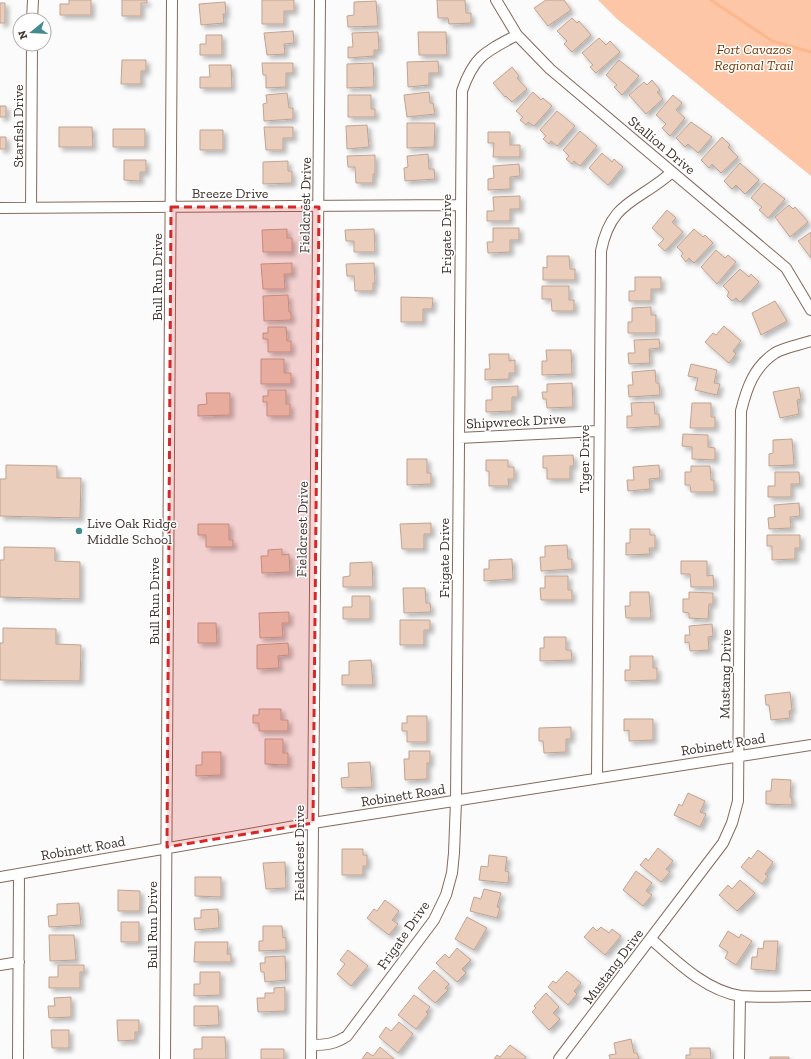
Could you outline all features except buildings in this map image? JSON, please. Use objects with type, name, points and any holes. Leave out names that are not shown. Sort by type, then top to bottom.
[{"type":"street","points":[[32,0],[32,12]]},
{"type":"street","name":"Bull Run Drive","points":[[165,1059],[172,0]]},
{"type":"street","name":"Fieldcrest Drive","points":[[311,1059],[320,0]]},
{"type":"street","name":"Stallion Drive","points":[[496,0],[517,35],[550,69],[786,268],[811,310]]},
{"type":"street","name":"Frigate Drive","points":[[312,1045],[328,1045],[338,1042],[347,1036],[434,920],[446,895],[452,873],[456,801],[462,91],[469,71],[478,58],[494,47],[517,35]]},
{"type":"street","name":"Starfish Drive","points":[[31,208],[32,52]]},
{"type":"street","name":"Tiger Drive","points":[[597,778],[598,431],[601,251],[603,239],[608,226],[622,208],[630,200],[657,185],[672,172]]},
{"type":"street","name":"Breeze Drive","points":[[0,208],[461,205]]},
{"type":"street","name":"Mustang Drive","points":[[559,1059],[723,843],[732,823],[738,801],[741,411],[746,390],[754,372],[776,352],[811,341]]},
{"type":"street","name":"Shipwreck Drive","points":[[459,438],[598,431]]},
{"type":"street","name":"Robinett Road","points":[[0,877],[166,847],[313,823],[811,745]]},
{"type":"street","points":[[18,1059],[19,874]]},
{"type":"street","points":[[651,939],[690,973],[711,986],[740,996],[811,996]]},
{"type":"street","points":[[0,965],[19,962]]},
{"type":"street","points":[[739,1059],[740,996]]},
{"type":"highlighted area","points":[[171,207],[319,207],[313,823],[167,847]]},
{"type":"green space","name":"Fort Cavazos Regional Trail","points":[[598,0],[811,0],[811,176],[617,19]]},
{"type":"waterway","points":[[711,0],[772,41],[811,52]]},
{"type":"place","name":"Live Oak Ridge Middle School","points":[[79,531]]}]
